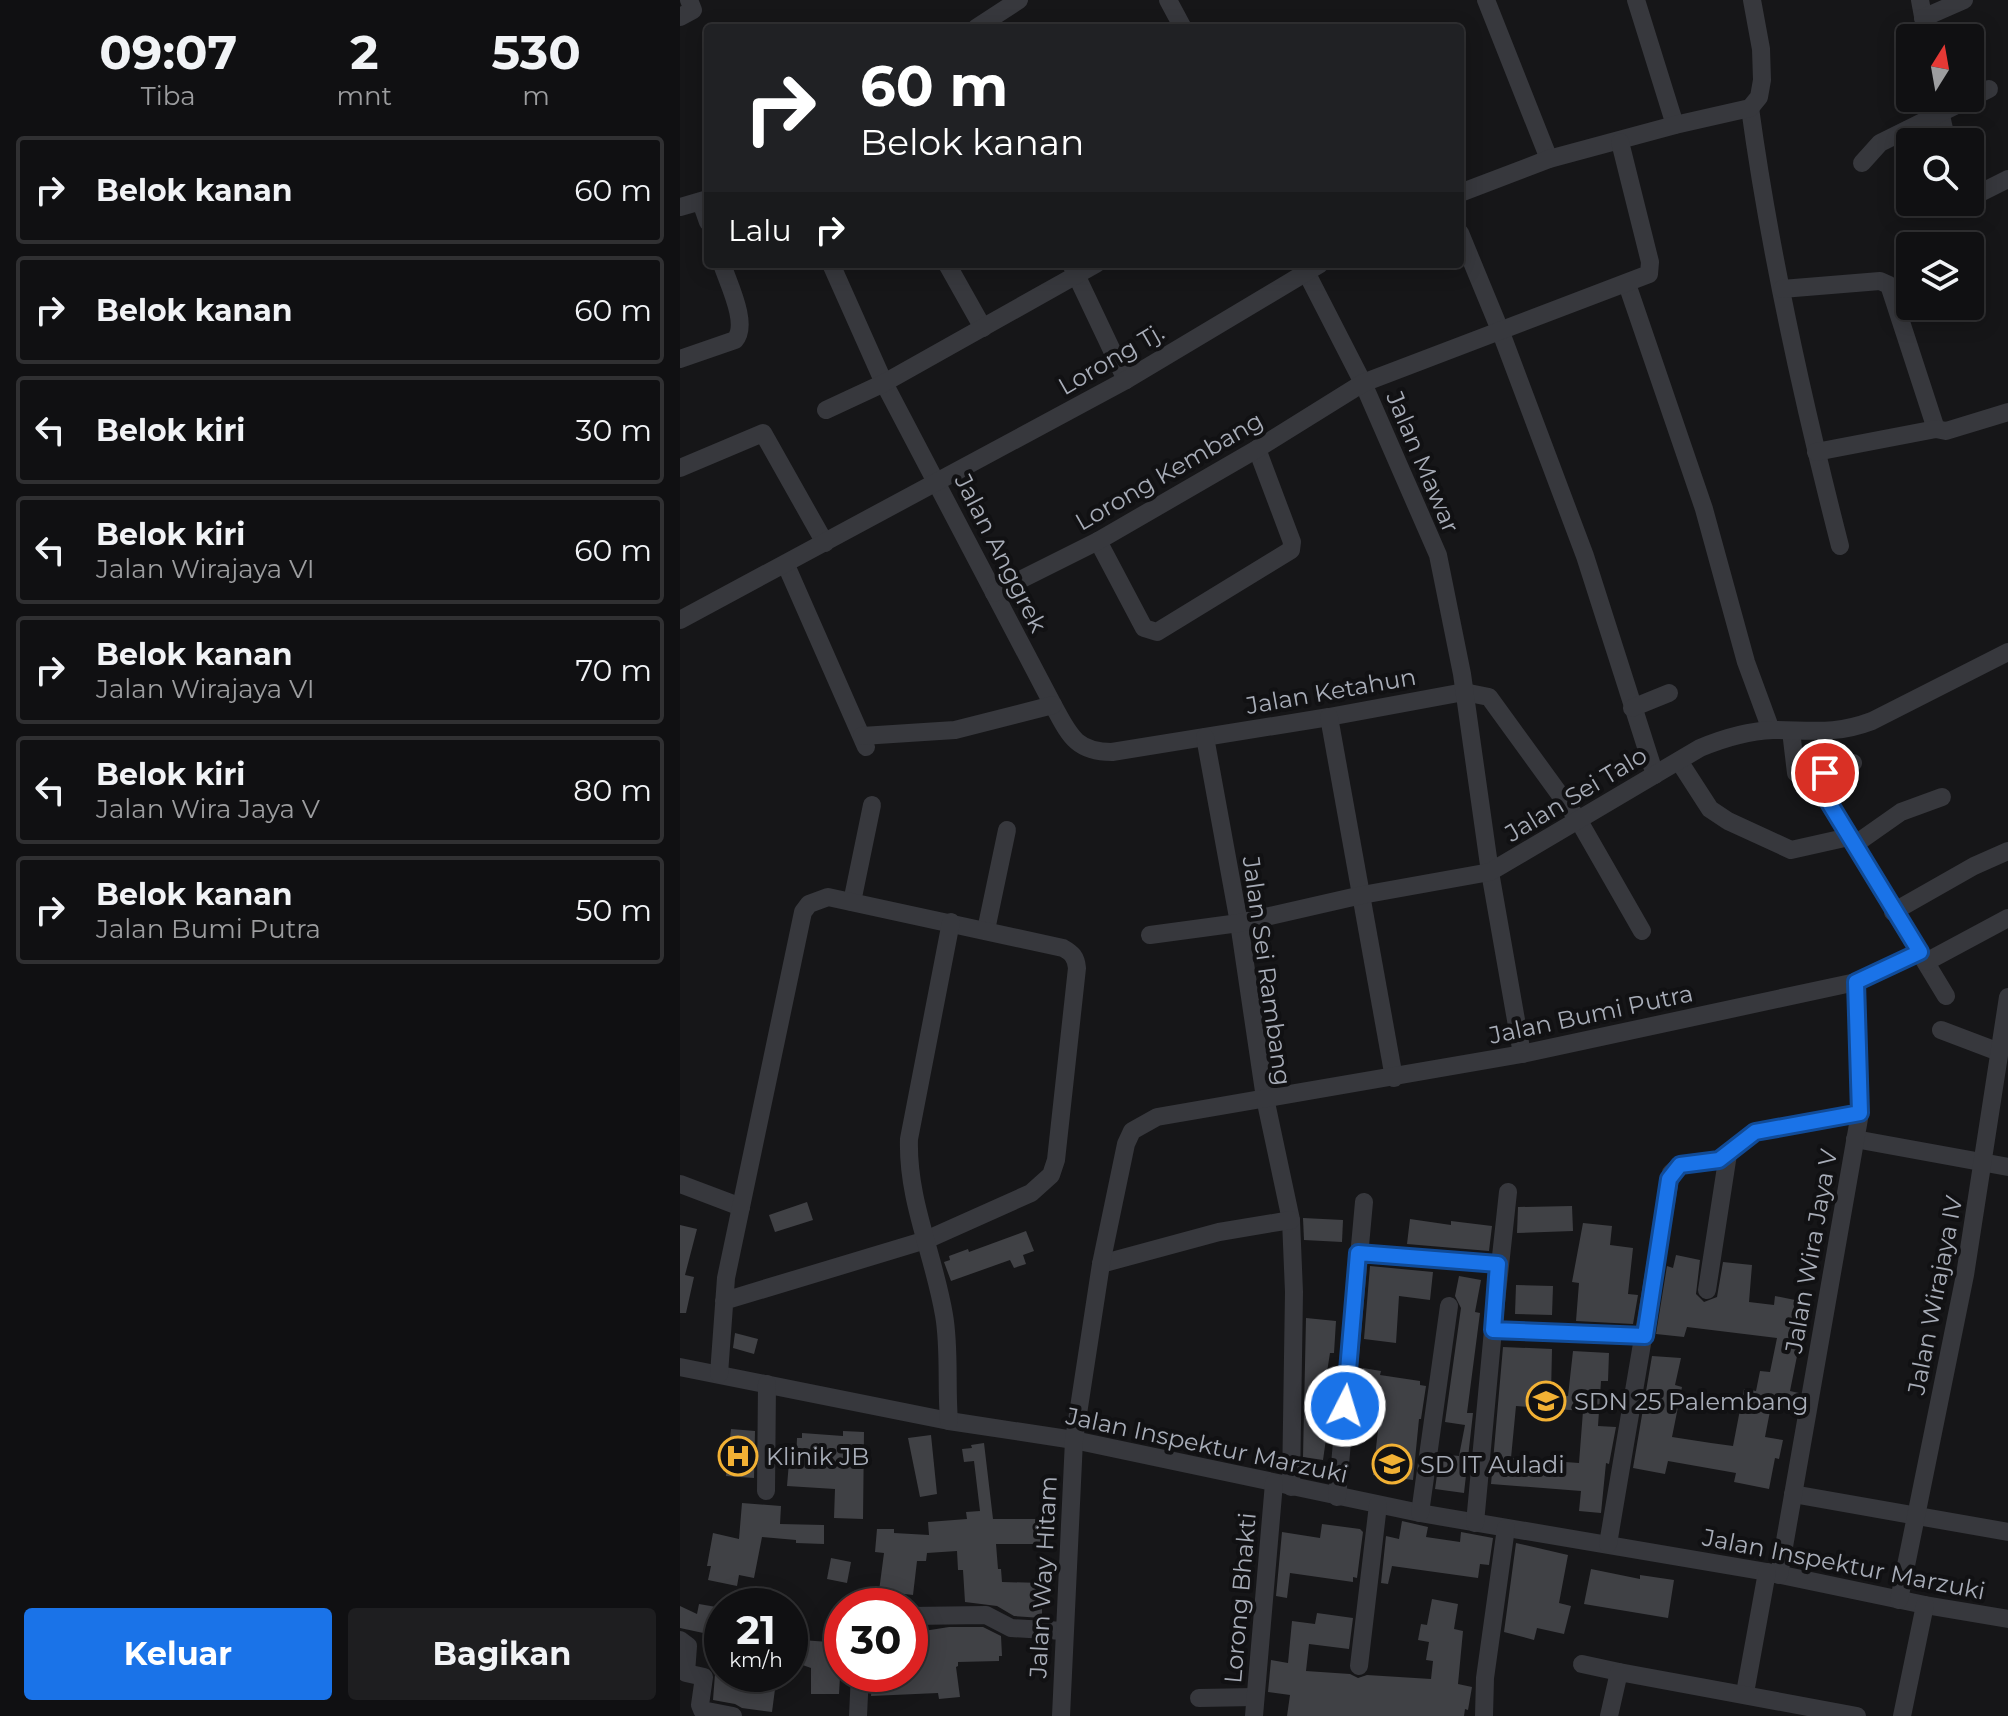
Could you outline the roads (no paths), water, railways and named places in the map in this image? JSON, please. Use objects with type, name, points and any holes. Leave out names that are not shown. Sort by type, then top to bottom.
[{"type":"street","points":[[680,17],[693,10],[689,0]]},
{"type":"street","points":[[1486,0],[1549,159]]},
{"type":"street","points":[[1636,0],[1675,125]]},
{"type":"street","points":[[1464,191],[1549,159],[1750,108],[1759,97],[1762,80],[1761,49],[1752,0]]},
{"type":"street","points":[[1922,9],[1964,0]]},
{"type":"street","points":[[981,24],[1006,3]]},
{"type":"street","points":[[1176,3],[1182,24]]},
{"type":"street","points":[[1984,91],[1989,89]]},
{"type":"street","points":[[1750,108],[1782,289],[1816,452],[1840,546]]},
{"type":"street","points":[[1862,163],[1880,143],[1929,112]]},
{"type":"street","points":[[1620,142],[1651,266],[1649,274],[1627,284],[1704,509],[1746,662],[1771,730]]},
{"type":"street","points":[[1984,191],[2008,179]]},
{"type":"street","points":[[680,207],[704,201]]},
{"type":"street","points":[[1464,243],[1585,556],[1655,775]]},
{"type":"street","points":[[680,359],[735,340],[739,335],[742,324],[723,268]]},
{"type":"street","name":"Jalan Anggrek","points":[[833,268],[884,383],[1068,733],[1076,742],[1097,752],[1205,737]]},
{"type":"street","points":[[949,268],[983,328]]},
{"type":"street","name":"Lorong Tj.","points":[[680,620],[1126,380],[1306,268]]},
{"type":"street","name":"Jalan Mawar","points":[[1310,268],[1438,555],[1464,692],[1490,872],[1522,1054]]},
{"type":"street","points":[[826,410],[884,383],[983,328],[1074,270],[1126,380]]},
{"type":"street","points":[[1782,289],[1880,281],[1889,285],[1941,430]]},
{"type":"street","name":"Lorong Kembang","points":[[994,593],[1098,541],[1257,449],[1363,383],[1627,284]]},
{"type":"street","points":[[1816,452],[1941,430],[2008,412]]},
{"type":"street","points":[[680,468],[763,433],[825,543]]},
{"type":"street","points":[[1098,541],[1144,628],[1157,632],[1291,550],[1292,542],[1257,449]]},
{"type":"street","points":[[786,565],[864,742],[955,730],[1053,705]]},
{"type":"street","name":"Jalan Sei Talo","points":[[1150,935],[1239,923],[1362,895],[1490,872],[1700,748],[1732,735],[1771,730],[1819,733],[1849,730],[2008,652]]},
{"type":"street","points":[[1464,692],[1489,697],[1579,821],[1642,931]]},
{"type":"street","name":"Jalan Ketahun","points":[[1205,737],[1464,692]]},
{"type":"street","points":[[1632,708],[1669,693]]},
{"type":"street","points":[[1329,717],[1394,1078]]},
{"type":"street","points":[[1791,731],[1796,773],[1822,787],[1893,912],[1946,996]]},
{"type":"street","name":"Jalan Sei Rambang","points":[[1074,1440],[1101,1264],[1126,1144],[1132,1131],[1157,1117],[1265,1098],[1239,923],[1205,737]]},
{"type":"street","points":[[1679,761],[1710,809],[1718,816],[1791,850],[1851,841],[1901,812],[1942,797]]},
{"type":"street","points":[[1822,787],[1825,773],[1853,763]]},
{"type":"street","points":[[852,902],[872,805]]},
{"type":"street","points":[[986,930],[1007,830]]},
{"type":"street","points":[[1893,912],[1974,866],[2008,851]]},
{"type":"street","points":[[719,1374],[724,1301],[726,1278],[803,912],[809,904],[828,897],[951,922],[1063,948],[1076,959],[1056,1160],[1051,1175],[1031,1193],[926,1240],[724,1301]]},
{"type":"street","name":"Jalan Bumi Putra","points":[[1265,1098],[1522,1054],[1856,982],[1923,957],[2008,918]]},
{"type":"street","points":[[949,1421],[945,1317],[912,1190],[908,1162],[909,1139],[951,922]]},
{"type":"street","name":"Jalan Wira Jaya V","points":[[1745,1693],[1793,1494],[1860,1113],[1856,982]]},
{"type":"street","name":"Jalan Wirajaya IV","points":[[1899,1600],[1965,1275],[2008,997]]},
{"type":"street","points":[[1941,1030],[1999,1052]]},
{"type":"street","name":"Lorong Bhakti","points":[[1254,1716],[1282,1485],[1294,1292],[1291,1220],[1265,1098]]},
{"type":"street","points":[[1608,1544],[1671,1173],[1680,1165],[1712,1162],[1728,1154],[1755,1132],[1860,1113]]},
{"type":"street","points":[[1855,1139],[2008,1167]]},
{"type":"street","points":[[1707,1290],[1728,1154]]},
{"type":"street","points":[[680,1184],[741,1207]]},
{"type":"street","points":[[1475,1523],[1498,1264],[1508,1192]]},
{"type":"street","points":[[1337,1497],[1364,1202]]},
{"type":"street","points":[[1101,1264],[1219,1232],[1291,1220]]},
{"type":"street","points":[[1358,1253],[1498,1264]]},
{"type":"street","points":[[1420,1513],[1449,1306]]},
{"type":"street","points":[[1493,1330],[1645,1336]]},
{"type":"street","name":"Jalan Inspektur Marzuki","points":[[680,1367],[949,1421],[1074,1440],[1420,1513],[1773,1573],[2008,1619]]},
{"type":"street","points":[[766,1491],[767,1384]]},
{"type":"street","name":"Jalan Way Hitam","points":[[1061,1716],[1074,1440]]},
{"type":"street","points":[[1793,1494],[2008,1532]]},
{"type":"street","points":[[1359,1666],[1378,1505]]},
{"type":"street","points":[[1484,1716],[1485,1678],[1506,1528]]},
{"type":"street","points":[[1902,1716],[1925,1605]]},
{"type":"street","points":[[928,1616],[986,1615],[1011,1628],[1064,1631]]},
{"type":"street","points":[[680,1640],[688,1646],[686,1673],[704,1678],[702,1710],[733,1716]]},
{"type":"street","points":[[1582,1664],[1857,1716]]},
{"type":"street","points":[[1609,1716],[1619,1672]]},
{"type":"street","points":[[858,1716],[859,1692]]},
{"type":"street","points":[[1199,1698],[1255,1697]]},
{"type":"place","name":"SDN 25 Palembang","points":[[1546,1401]]},
{"type":"place","name":"Klinik JB","points":[[738,1456]]},
{"type":"place","name":"SD IT Auladi","points":[[1392,1464]]}]
